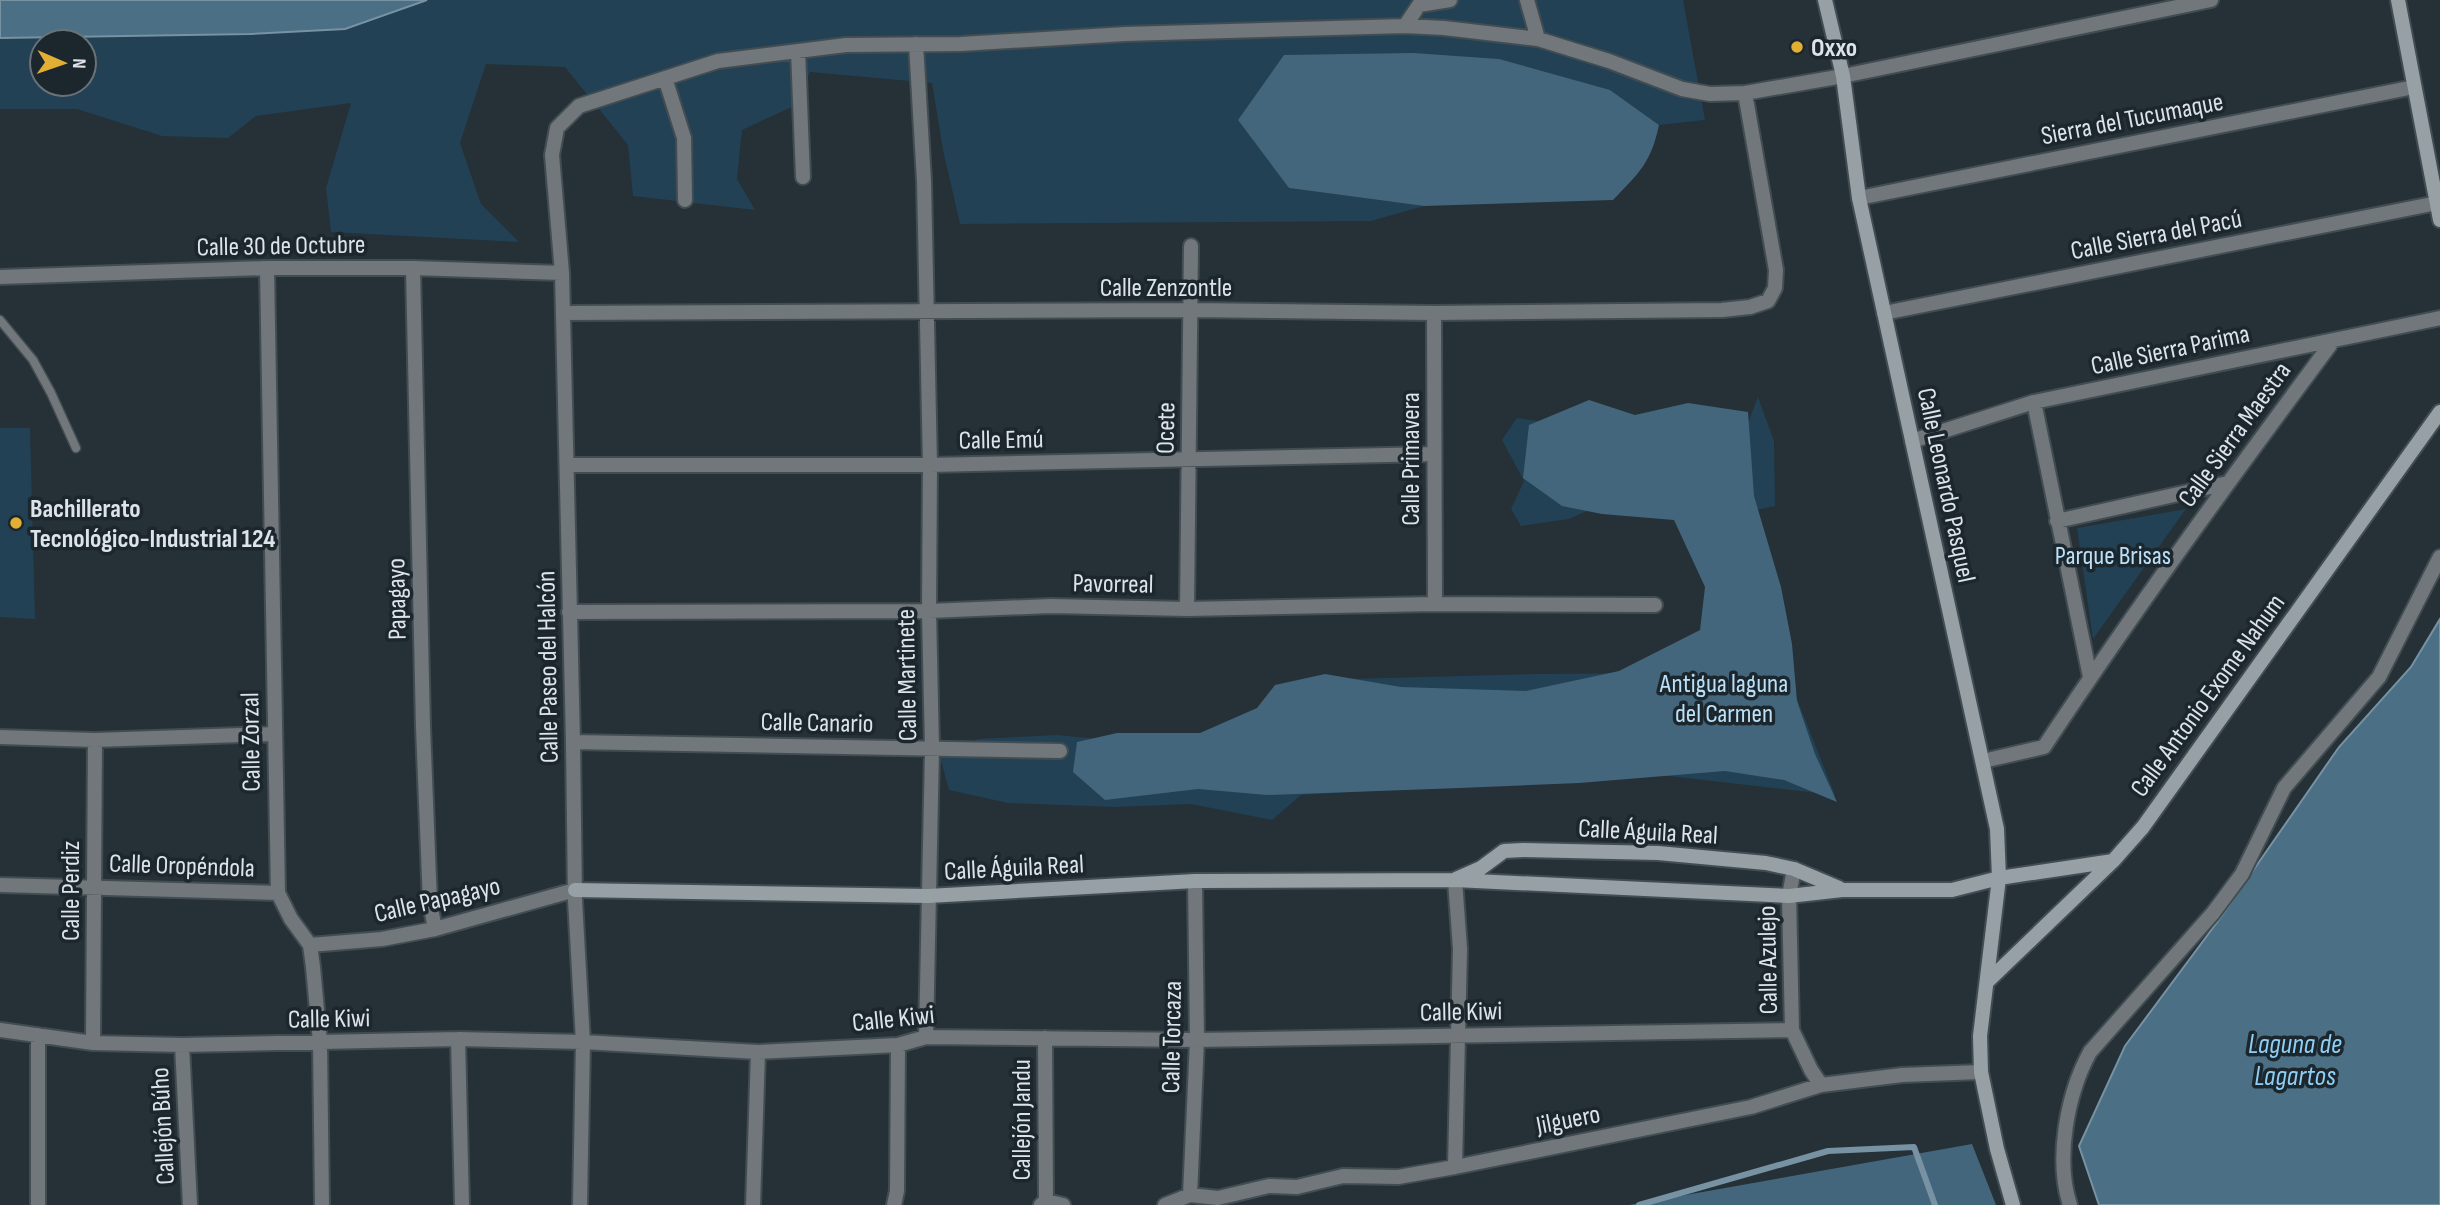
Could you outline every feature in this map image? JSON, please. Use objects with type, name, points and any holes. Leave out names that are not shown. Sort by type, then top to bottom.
[{"type":"street","points":[[1405,26],[1419,5],[1450,0]]},
{"type":"street","points":[[1527,0],[1538,38]]},
{"type":"street","name":"Calle Leonardo Pasquel","points":[[1825,0],[1843,76],[1858,198],[1997,829],[1999,878],[1980,1036],[1981,1072],[1997,1149],[2014,1205]]},
{"type":"street","points":[[685,200],[684,138],[665,78],[718,61],[846,45],[961,44],[1125,34],[1405,26],[1538,38],[1682,89],[1710,94],[1745,93],[1843,76],[2157,6],[2211,0]]},
{"type":"street","points":[[2398,0],[2440,220]]},
{"type":"street","name":"Calle Martinete","points":[[916,44],[924,181],[930,465],[932,748],[926,1037]]},
{"type":"street","points":[[798,51],[803,177]]},
{"type":"street","name":"Calle Paseo del Halcón","points":[[579,1205],[583,1042],[575,890],[562,273],[552,155],[557,128],[579,106],[665,78]]},
{"type":"street","name":"Sierra del Tucumaque","points":[[1858,198],[2414,87]]},
{"type":"street","name":"Calle Zenzontle","points":[[563,313],[1191,310],[1434,313],[1722,310],[1750,307],[1768,301],[1775,288],[1776,270],[1745,93]]},
{"type":"street","name":"Calle Sierra del Pacú","points":[[1884,313],[2437,203]]},
{"type":"street","name":"Ocete","points":[[1187,609],[1191,246]]},
{"type":"street","name":"Calle 30 de Octubre","points":[[0,277],[267,268],[413,268],[562,273]]},
{"type":"street","name":"Calle Zorzal","points":[[267,268],[278,893],[290,919],[310,945]]},
{"type":"street","name":"Papagayo","points":[[413,268],[423,727],[430,903],[435,929]]},
{"type":"street","name":"Calle Primavera","points":[[1434,313],[1435,604]]},
{"type":"street","name":"Calle Sierra Parima","points":[[1912,441],[2034,402],[2440,318]]},
{"type":"street","name":"Calle Sierra Maestra","points":[[1983,761],[2044,747],[2090,677],[2228,482],[2333,341]]},
{"type":"street","points":[[2034,402],[2090,677]]},
{"type":"street","name":"Calle Antonio Exome Nahum","points":[[1987,982],[2113,862],[2143,827],[2440,412]]},
{"type":"street","name":"Calle Emú","points":[[568,465],[930,465],[1434,454]]},
{"type":"street","points":[[2057,521],[2228,482]]},
{"type":"street","points":[[2070,1205],[2065,1152],[2069,1106],[2078,1073],[2090,1052],[2213,913],[2242,874],[2284,788],[2379,677],[2440,557]]},
{"type":"street","name":"Pavorreal","points":[[569,612],[929,611],[1051,606],[1187,609],[1435,604],[1655,605]]},
{"type":"street","points":[[0,737],[95,740],[274,734]]},
{"type":"street","name":"Calle Perdiz","points":[[93,1043],[95,740]]},
{"type":"street","name":"Calle Canario","points":[[573,742],[1060,751]]},
{"type":"street","name":"Calle Águila Real","points":[[1455,880],[1481,868],[1504,851],[1658,853],[1766,863],[1794,869],[1842,890]]},
{"type":"street","name":"Calle Águila Real","points":[[575,890],[928,896],[1195,881],[1455,880],[1789,896],[1842,890],[1952,890],[1999,878],[2113,862]]},
{"type":"street","name":"Calle Azulejo","points":[[1794,869],[1789,896],[1792,1030],[1821,1085]]},
{"type":"street","points":[[1455,880],[1460,949],[1455,1167]]},
{"type":"street","name":"Calle Torcaza","points":[[1190,1195],[1197,1040],[1195,881]]},
{"type":"street","name":"Calle Oropéndola","points":[[0,886],[278,893]]},
{"type":"street","name":"Calle Papagayo","points":[[310,945],[382,939],[435,929],[575,890]]},
{"type":"street","points":[[310,945],[320,1042],[322,1205]]},
{"type":"street","name":"Calle Kiwi","points":[[0,1030],[93,1043],[182,1045],[457,1039],[583,1042],[758,1052],[898,1045],[926,1037],[1197,1040],[1792,1030]]},
{"type":"street","points":[[38,1035],[38,1205]]},
{"type":"street","name":"Callejón Jandu","points":[[1044,1203],[1045,1038]]},
{"type":"street","points":[[457,1039],[462,1205]]},
{"type":"street","name":"Callejón Búho","points":[[182,1045],[190,1205]]},
{"type":"street","points":[[894,1205],[897,1182],[898,1045]]},
{"type":"street","points":[[753,1205],[758,1052]]},
{"type":"street","name":"Jilguero","points":[[1165,1205],[1190,1195],[1218,1198],[1269,1186],[1297,1187],[1343,1176],[1398,1177],[1455,1167],[1751,1107],[1821,1085],[1902,1075],[1981,1072]]},
{"type":"street","points":[[897,1182],[904,1205]]},
{"type":"street","points":[[1044,1203],[1063,1205]]},
{"type":"lane","points":[[0,320],[33,360],[76,448]]},
{"type":"green space","points":[[0,0],[1683,0],[1705,120],[1659,125],[1610,90],[1289,188],[1424,206],[1371,221],[960,224],[943,150],[932,83],[810,72],[796,105],[742,130],[737,179],[755,210],[633,196],[628,145],[565,67],[486,64],[460,143],[481,204],[519,242],[331,232],[326,188],[351,103],[256,116],[228,138],[162,136],[77,109],[0,109]]},
{"type":"green space","points":[[1413,53],[1499,59],[1610,90],[1659,125],[1652,149],[1637,174],[1613,200],[1424,206],[1289,188],[1238,120],[1284,55]]},
{"type":"green space","name":"Antigua laguna del Carmen","points":[[1758,397],[1774,441],[1775,506],[1747,512],[1748,575],[1835,795],[1528,760],[1419,788],[1301,795],[1272,820],[1191,804],[1115,807],[1008,803],[949,790],[940,757],[978,739],[1057,735],[1223,751],[1348,679],[1670,673],[1747,641],[1694,535],[1651,502],[1612,500],[1569,519],[1521,526],[1511,509],[1524,481],[1502,440],[1517,418],[1738,448]]},
{"type":"green space","name":"Antigua laguna del Carmen","points":[[1589,400],[1635,415],[1688,403],[1748,412],[1754,496],[1781,587],[1792,644],[1797,701],[1815,754],[1837,802],[1784,780],[1725,771],[1579,783],[1267,795],[1198,789],[1105,800],[1073,772],[1077,742],[1117,733],[1200,733],[1257,708],[1275,685],[1325,674],[1401,687],[1526,691],[1619,671],[1700,630],[1705,587],[1674,520],[1602,514],[1562,506],[1523,478],[1529,425]]},
{"type":"green space","name":"Bachillerato Tecnológico-Industrial 124","points":[[0,428],[30,428],[35,619],[0,617]]},
{"type":"green space","name":"Parque Brisas","points":[[2186,509],[2093,639],[2077,528]]},
{"type":"green space","points":[[1972,1144],[1996,1205],[1629,1205]]},
{"type":"water","points":[[0,0],[427,0],[345,29],[250,34],[98,36],[98,28],[28,28],[28,38],[0,38]]},
{"type":"water","name":"Laguna de Lagartos","points":[[2440,619],[2440,1205],[2099,1205],[2079,1146],[2125,1046],[2218,921],[2339,747],[2411,667]]},
{"type":"waterway","points":[[1639,1205],[1828,1151],[1914,1147],[1935,1205]]},
{"type":"place","name":"Oxxo","points":[[1797,47]]},
{"type":"place","name":"Bachillerato Tecnológico-Industrial 124","points":[[16,523]]}]
